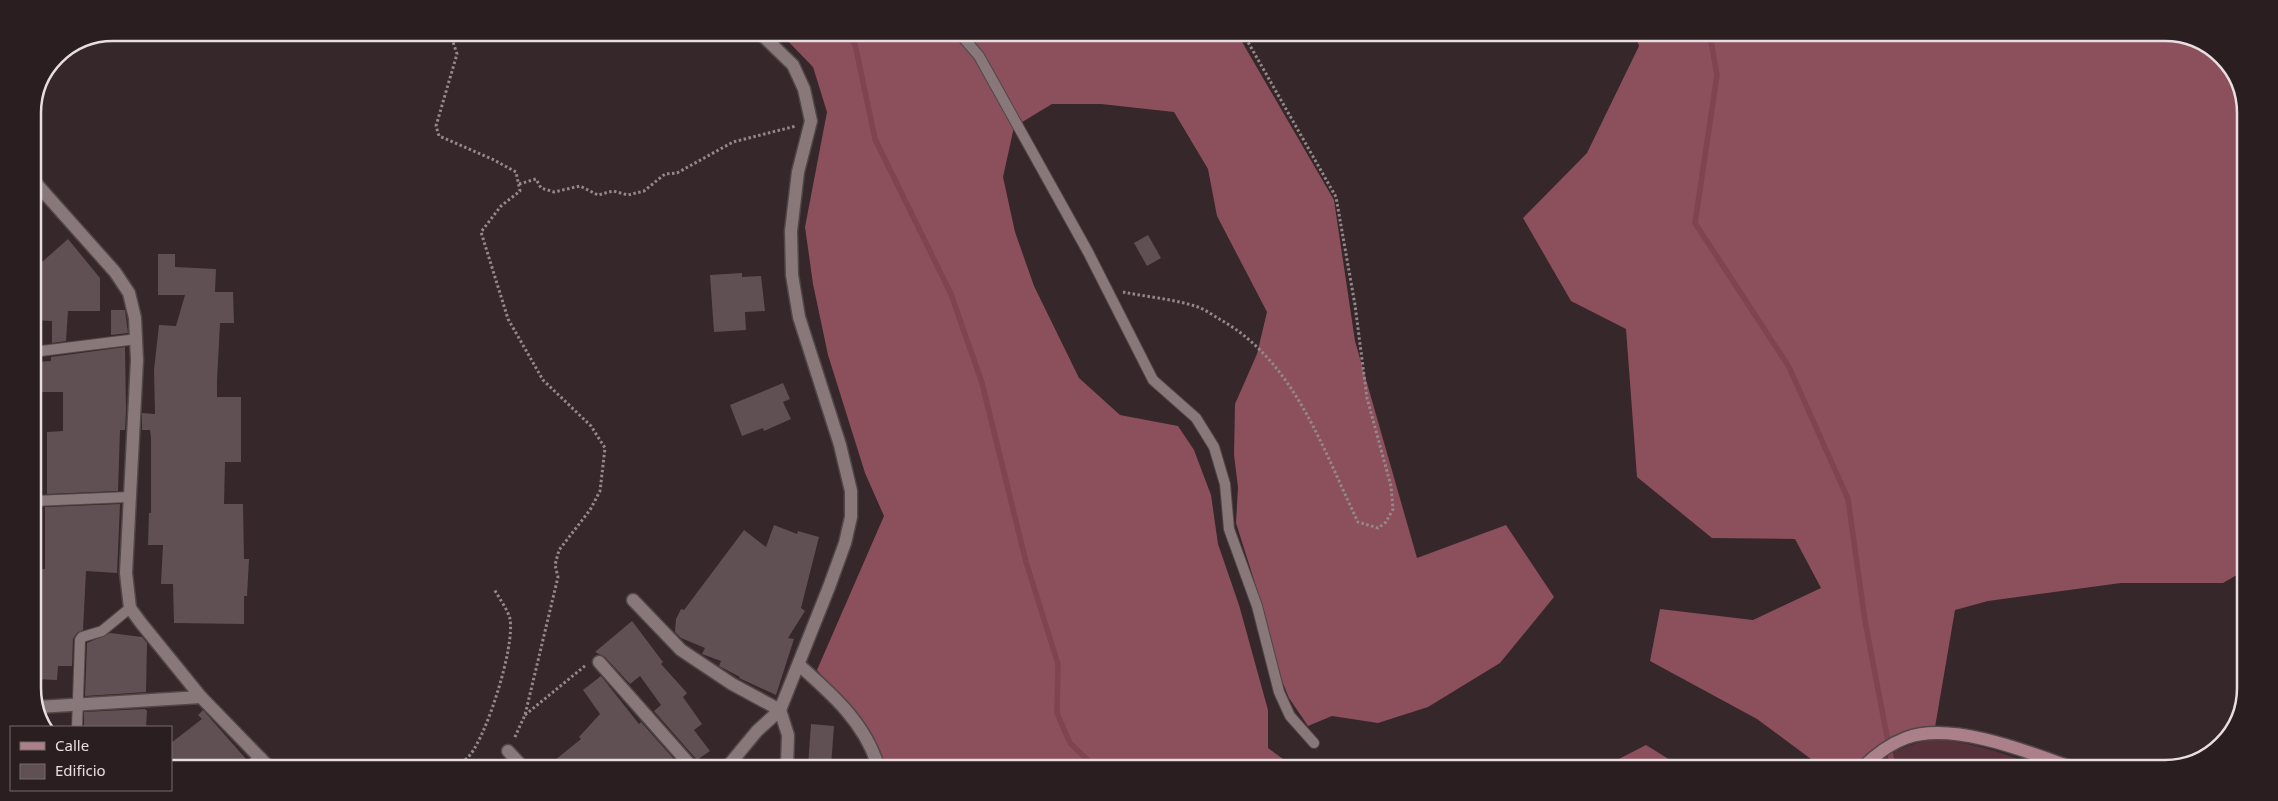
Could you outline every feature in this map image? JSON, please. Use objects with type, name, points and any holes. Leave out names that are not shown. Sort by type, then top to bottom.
[{"type":"main road","points":[[1870,760],[1906,738],[1927,733],[1950,734],[1998,742],[2050,760]]},
{"type":"street","points":[[733,760],[757,731],[780,710],[845,544],[851,517],[851,491],[840,445],[804,335],[792,275],[791,231],[798,172],[811,121],[804,89],[793,65],[768,41]]},
{"type":"street","points":[[41,189],[115,272],[129,293],[135,318],[138,339],[126,573],[130,608],[201,698],[257,760]]},
{"type":"street","points":[[633,600],[681,650],[732,684],[780,710],[788,735],[787,760]]},
{"type":"street","points":[[599,662],[685,760]]},
{"type":"street","points":[[799,665],[835,697],[858,725],[875,760]]},
{"type":"street","points":[[44,707],[201,698]]},
{"type":"street","points":[[508,750],[516,760]]},
{"type":"lane","points":[[966,41],[979,56],[1108,289],[1153,380],[1196,418],[1214,447],[1225,484],[1229,529],[1257,606],[1279,692],[1290,716],[1314,742]]},
{"type":"lane","points":[[41,351],[138,339]]},
{"type":"lane","points":[[41,501],[129,497]]},
{"type":"lane","points":[[77,726],[80,640],[82,637],[102,631],[130,608]]},
{"type":"path","points":[[453,41],[457,54],[436,126],[439,136],[494,160],[516,172],[520,191],[501,206],[481,232],[489,264],[508,319],[543,380],[591,426],[605,448],[600,491],[590,510],[559,550],[555,565],[558,577],[525,715],[508,750]]},
{"type":"path","points":[[1108,289],[1198,307],[1235,328],[1252,342],[1273,365],[1296,398],[1326,449],[1358,522],[1378,528],[1386,522],[1393,509],[1391,486],[1367,398],[1355,305],[1336,197],[1247,41]]},
{"type":"path","points":[[518,184],[536,179],[541,188],[554,192],[580,186],[598,196],[613,191],[628,195],[644,191],[665,174],[677,173],[733,142],[811,121]]},
{"type":"path","points":[[464,760],[470,755],[501,681],[508,648],[510,619],[494,589]]},
{"type":"path","points":[[525,715],[591,661],[599,662]]},
{"type":"shaded area","points":[[788,41],[1241,41],[1334,200],[1355,341],[1417,558],[1506,525],[1554,597],[1500,663],[1428,707],[1378,723],[1332,716],[1308,726],[1289,698],[1277,669],[1266,618],[1236,523],[1238,487],[1234,455],[1235,404],[1257,354],[1267,312],[1217,216],[1208,169],[1174,112],[1101,104],[1052,104],[1014,127],[1003,177],[1015,232],[1034,286],[1079,378],[1120,415],[1178,426],[1194,450],[1211,495],[1218,544],[1239,605],[1268,710],[1268,748],[1284,760],[879,760],[870,732],[817,670],[884,516],[865,473],[828,355],[813,284],[805,227],[827,112],[813,67]]},
{"type":"shaded area","points":[[1638,41],[2165,41],[2188,45],[2205,53],[2212,59],[2227,77],[2237,108],[2237,575],[2223,583],[2121,583],[1988,601],[1955,610],[1933,739],[1910,743],[1880,760],[1812,760],[1757,719],[1650,661],[1660,609],[1753,620],[1821,588],[1795,539],[1712,538],[1637,477],[1626,329],[1571,301],[1523,218],[1587,153],[1639,46]]},
{"type":"shaded area","points":[[1933,739],[1947,740],[1988,749],[2019,760],[1881,760],[1915,743]]},
{"type":"shaded area","points":[[1646,745],[1670,760],[1617,760]]},
{"type":"building","points":[[1148,235],[1161,258],[1147,266],[1134,243]]},
{"type":"building","points":[[68,239],[100,278],[100,311],[68,311],[66,341],[52,343],[52,321],[41,320],[42,262]]},
{"type":"building","points":[[158,254],[175,254],[175,267],[216,269],[215,292],[233,292],[234,323],[220,323],[217,397],[241,397],[241,462],[225,462],[224,504],[243,504],[244,559],[249,559],[247,596],[244,596],[244,624],[174,623],[173,584],[161,584],[163,545],[148,545],[149,513],[151,513],[151,438],[150,430],[142,430],[142,413],[155,414],[154,370],[159,325],[176,326],[185,295],[158,295]]},
{"type":"building","points":[[742,273],[742,277],[761,276],[765,311],[745,312],[746,330],[714,332],[710,275]]},
{"type":"building","points":[[111,310],[125,310],[128,333],[111,335]]},
{"type":"building","points":[[125,347],[126,411],[125,430],[120,430],[118,491],[47,494],[47,432],[63,431],[63,392],[41,392],[41,362],[51,361],[51,357]]},
{"type":"building","points":[[783,383],[790,399],[783,402],[791,419],[764,431],[763,428],[742,436],[730,405]]},
{"type":"building","points":[[120,504],[117,573],[86,571],[83,630],[77,633],[73,639],[72,666],[58,666],[57,680],[41,679],[41,569],[45,569],[45,507]]},
{"type":"building","points":[[774,525],[797,534],[798,531],[819,537],[801,608],[805,611],[788,638],[794,639],[776,695],[739,678],[719,666],[721,661],[702,654],[705,648],[681,638],[675,632],[676,619],[681,609],[684,610],[744,530],[766,547]]},
{"type":"building","points":[[632,621],[663,662],[661,664],[687,693],[683,697],[702,724],[694,730],[710,751],[697,760],[654,711],[661,705],[640,676],[630,684],[605,657],[595,652]]},
{"type":"building","points":[[110,633],[142,637],[147,643],[146,692],[85,696],[87,643]]},
{"type":"building","points":[[601,676],[639,724],[641,722],[675,760],[555,760],[581,739],[579,737],[600,714],[583,690]]},
{"type":"building","points":[[145,709],[147,711],[146,726],[84,726],[84,712]]},
{"type":"building","points":[[203,710],[246,760],[172,760],[172,742],[202,719],[198,715]]},
{"type":"building","points":[[811,724],[834,726],[831,760],[808,760]]},
{"type":"waterway","points":[[852,41],[855,44],[875,139],[951,294],[982,383],[1026,562],[1058,664],[1057,713],[1070,743],[1088,760]]},
{"type":"waterway","points":[[1711,41],[1717,75],[1695,223],[1789,367],[1848,499],[1865,621],[1891,760]]}]
